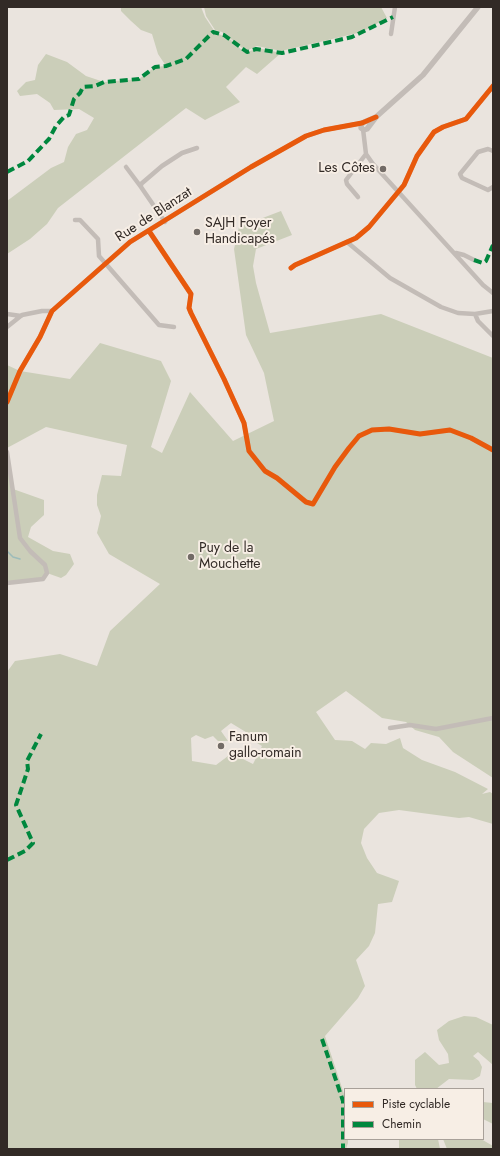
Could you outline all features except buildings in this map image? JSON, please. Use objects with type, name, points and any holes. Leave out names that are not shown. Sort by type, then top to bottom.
[{"type":"street","points":[[391,34],[395,7]]},
{"type":"street","name":"Rue de Blanzat","points":[[7,402],[20,371],[40,337],[52,311],[130,242],[165,222],[251,167],[299,140],[324,130],[351,125],[365,126],[427,70],[475,8]]},
{"type":"street","points":[[291,268],[295,264],[356,238],[369,227],[404,185],[417,156],[434,132],[443,127],[466,119],[493,86]]},
{"type":"street","points":[[365,126],[366,154],[373,164],[455,252],[483,285],[493,293]]},
{"type":"street","points":[[141,187],[140,184],[162,166],[182,153],[196,148]]},
{"type":"street","points":[[493,150],[488,149],[478,152],[460,174],[462,178],[488,190],[493,187]]},
{"type":"street","points":[[358,197],[347,184],[346,180],[366,154]]},
{"type":"street","points":[[126,167],[165,222]]},
{"type":"street","points":[[75,220],[80,220],[98,239],[99,256],[104,264],[159,325],[174,327]]},
{"type":"street","points":[[149,231],[191,294],[189,308],[244,423],[249,451],[265,471],[277,478],[306,502],[313,504],[335,467],[349,448],[359,436],[372,430],[389,429],[420,434],[450,430],[471,438],[493,450]]},
{"type":"street","points":[[347,242],[390,278],[441,307],[458,313],[475,314],[493,311]]},
{"type":"street","points":[[455,252],[464,254],[474,260]]},
{"type":"street","points":[[7,314],[22,315],[42,311],[52,311]]},
{"type":"street","points":[[475,314],[478,321],[493,336]]},
{"type":"street","points":[[7,327],[22,315]]},
{"type":"street","points":[[7,452],[20,538],[30,551],[45,565],[47,573],[43,579],[7,583]]},
{"type":"street","points":[[390,728],[410,725],[436,729],[493,718]]},
{"type":"green space","points":[[121,7],[201,7],[205,17],[215,32],[231,40],[245,53],[258,48],[281,53],[257,74],[246,67],[226,87],[240,102],[205,120],[186,108],[58,208],[47,224],[30,239],[7,254],[7,201],[51,168],[64,162],[68,147],[76,134],[87,130],[94,118],[79,109],[54,110],[50,103],[37,94],[20,96],[17,91],[26,82],[35,80],[38,65],[46,54],[67,62],[86,76],[104,82],[139,79],[155,67],[166,66],[158,54],[152,34],[141,30],[121,11]]},
{"type":"green space","points":[[204,7],[381,7],[387,18],[362,32],[281,51],[257,46],[246,51],[222,32],[215,30],[206,16]]},
{"type":"green space","points":[[281,211],[292,235],[256,249],[253,266],[256,283],[270,333],[381,314],[493,358],[493,778],[453,752],[439,737],[415,730],[406,722],[382,718],[346,691],[316,712],[335,740],[352,741],[365,749],[371,743],[386,744],[400,738],[403,748],[422,760],[455,772],[488,789],[482,794],[490,792],[493,794],[493,824],[469,817],[459,818],[399,810],[379,813],[364,829],[361,843],[367,858],[377,873],[399,881],[392,902],[378,904],[375,933],[369,946],[356,960],[365,986],[358,998],[325,1036],[344,1094],[344,1140],[348,1140],[346,1149],[7,1149],[7,672],[15,661],[60,654],[97,666],[110,631],[160,584],[109,554],[97,533],[101,516],[97,505],[97,495],[102,475],[121,476],[127,445],[46,427],[7,448],[7,365],[20,371],[70,379],[100,343],[161,361],[171,381],[151,447],[162,453],[190,392],[233,441],[274,421],[264,373],[246,335],[234,249],[239,227]],"holes":[[[231,723],[254,737],[252,740],[262,746],[253,764],[241,758],[228,756],[216,765],[192,761],[191,738],[196,735],[205,739],[213,736],[218,741],[228,741],[221,731]]]},
{"type":"green space","points":[[7,452],[13,489],[44,500],[44,515],[31,527],[28,537],[53,551],[70,554],[74,564],[66,575],[61,578],[47,573],[43,579],[7,583]]},
{"type":"green space","points":[[464,1016],[476,1017],[493,1025],[493,1065],[478,1052],[473,1056],[479,1061],[482,1067],[480,1076],[473,1080],[449,1079],[437,1088],[416,1088],[415,1085],[415,1060],[425,1052],[439,1065],[449,1063],[448,1054],[439,1040],[437,1030],[449,1021]]},
{"type":"green space","points":[[484,1102],[493,1103],[493,1124],[484,1120]]},
{"type":"green space","points":[[399,1140],[438,1140],[440,1149],[399,1149]]},
{"type":"green space","points":[[443,1140],[483,1140],[493,1146],[493,1149],[447,1149]]},
{"type":"waterway","points":[[7,551],[13,557],[20,559]]},
{"type":"marked path","points":[[7,172],[28,161],[49,139],[56,126],[64,117],[69,115],[74,99],[83,87],[95,86],[104,82],[139,79],[155,67],[166,66],[186,59],[213,32],[224,35],[247,52],[256,49],[282,53],[352,37],[393,17]]},
{"type":"marked path","points":[[474,260],[483,263],[486,261],[493,245]]},
{"type":"marked path","points":[[7,860],[25,851],[33,843],[16,805],[28,769],[27,761],[41,734]]},
{"type":"marked path","points":[[322,1039],[343,1101],[343,1149]]},
{"type":"cycle path","points":[[291,268],[356,238],[369,227],[404,185],[417,156],[434,132],[443,127],[466,119],[493,86]]},
{"type":"cycle path","points":[[7,402],[20,371],[40,337],[52,311],[130,242],[251,167],[306,136],[324,130],[362,123],[376,117]]},
{"type":"cycle path","points":[[149,231],[191,294],[189,308],[244,423],[249,451],[265,471],[277,478],[306,502],[313,504],[335,467],[349,448],[359,436],[372,430],[389,429],[420,434],[450,430],[471,438],[493,450]]},
{"type":"place","name":"Les Côtes","points":[[383,169]]},
{"type":"place","name":"SAJH Foyer Handicapés","points":[[197,232]]},
{"type":"place","name":"Puy de la Mouchette","points":[[191,557]]},
{"type":"place","name":"Fanum gallo-romain","points":[[221,746]]}]
